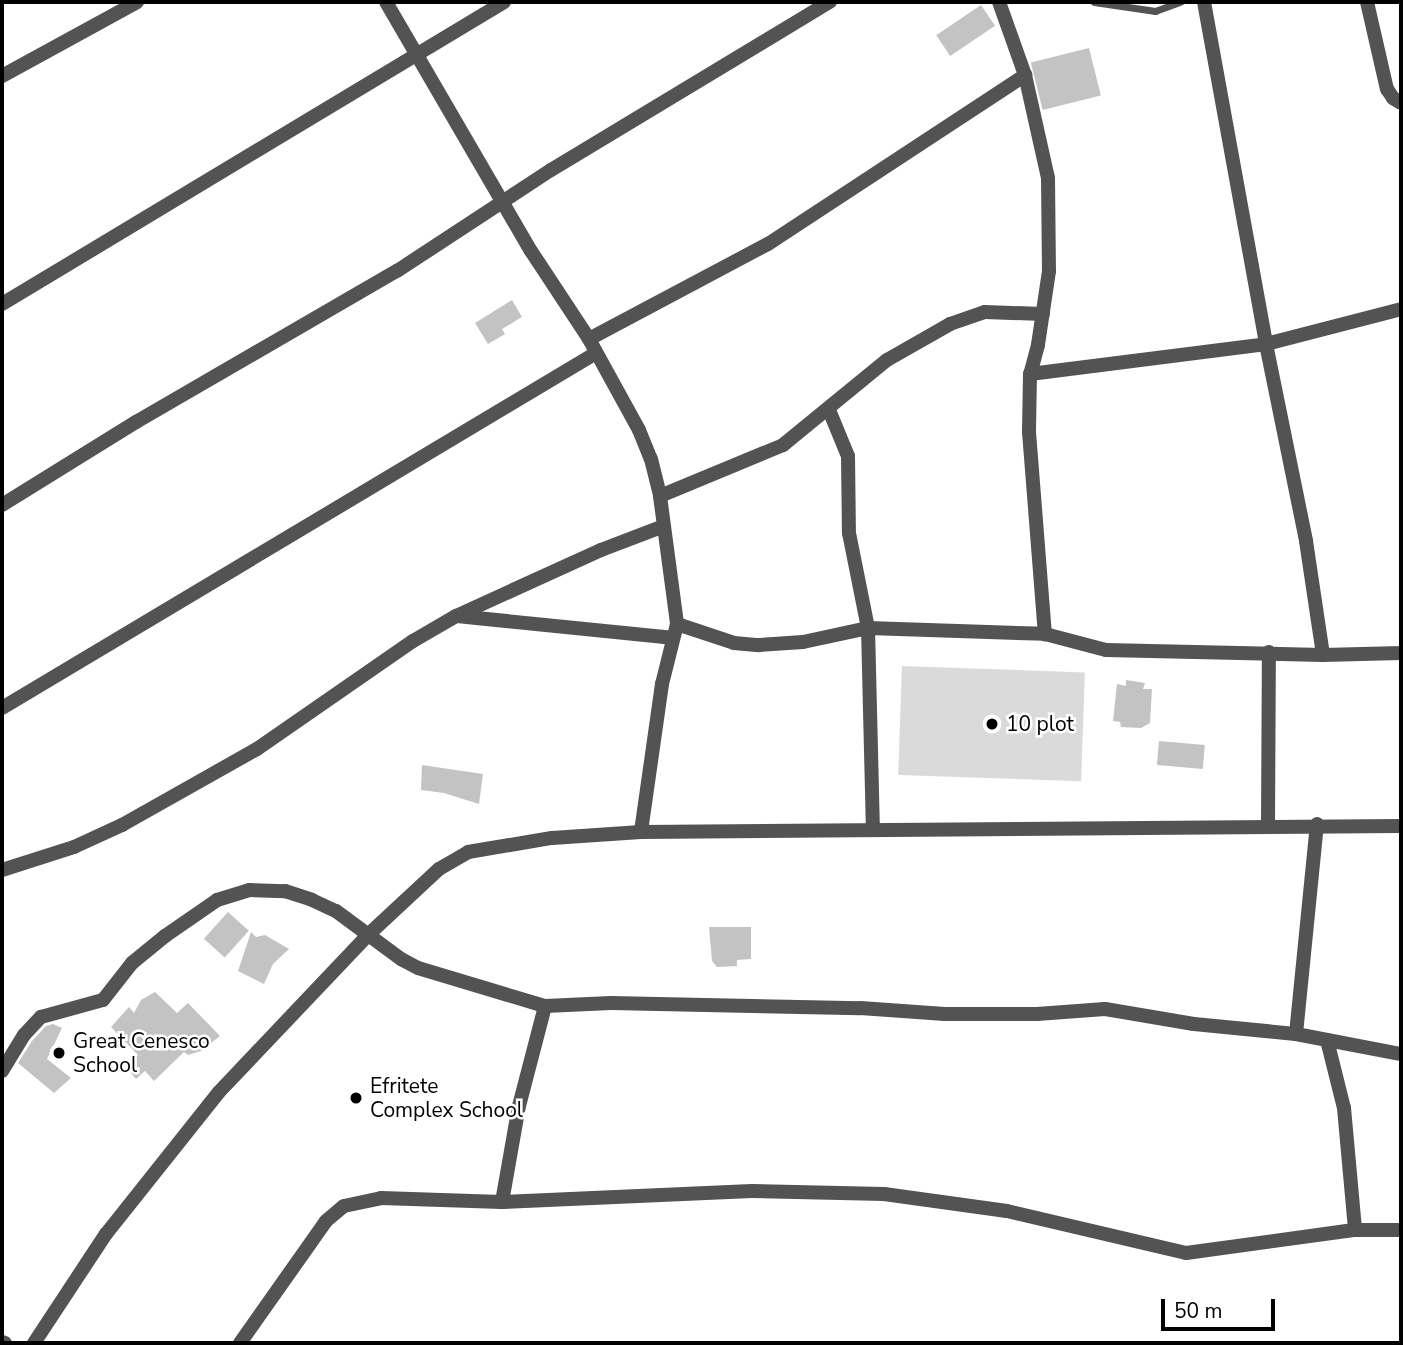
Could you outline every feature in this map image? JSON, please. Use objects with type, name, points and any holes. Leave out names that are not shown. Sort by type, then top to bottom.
[{"type":"street","points":[[2,76],[137,2]]},
{"type":"street","points":[[386,2],[503,203],[589,339],[639,430],[651,459],[660,496],[674,631],[650,751],[640,832]]},
{"type":"street","points":[[2,304],[504,2]]},
{"type":"street","points":[[2,505],[136,422],[397,271],[551,170],[830,2]]},
{"type":"street","points":[[999,2],[1025,75],[1048,178],[1048,271],[1043,314],[1030,374],[1029,432],[1045,634]]},
{"type":"street","points":[[1204,2],[1266,344],[1306,541],[1324,655]]},
{"type":"street","points":[[1367,2],[1387,89],[1393,99],[1401,103]]},
{"type":"street","points":[[589,339],[768,244],[1025,75]]},
{"type":"street","points":[[1030,374],[1266,344],[1401,309]]},
{"type":"street","points":[[660,496],[783,445],[887,360],[950,324],[985,312],[1043,314]]},
{"type":"street","points":[[2,708],[596,353]]},
{"type":"street","points":[[829,410],[848,456],[849,533],[868,628],[873,828]]},
{"type":"street","points":[[2,870],[74,847],[133,819],[257,749],[413,641],[456,616],[588,556],[664,526]]},
{"type":"street","points":[[456,616],[674,631],[734,643],[780,646],[868,628],[1045,634],[1106,650],[1324,655],[1401,653]]},
{"type":"street","points":[[1268,824],[1269,652]]},
{"type":"street","points":[[34,1343],[106,1234],[164,1157],[219,1092],[369,934],[439,869],[468,852],[552,838],[640,832],[873,828],[1072,830],[1268,824],[1401,826]]},
{"type":"street","points":[[1296,1034],[1317,824]]},
{"type":"street","points":[[2,1071],[23,1035],[41,1017],[103,1000],[132,963],[217,900],[250,890],[285,891],[336,911],[401,959],[418,968],[545,1006],[624,1003],[860,1008],[945,1014],[1037,1014],[1105,1009],[1194,1024],[1296,1034],[1401,1054]]},
{"type":"street","points":[[502,1202],[519,1107],[545,1006]]},
{"type":"street","points":[[1327,1040],[1344,1108],[1355,1230]]},
{"type":"street","points":[[240,1343],[284,1283],[311,1238],[344,1206],[381,1198],[502,1202],[752,1191],[884,1194],[1007,1211],[1186,1253],[1355,1230],[1401,1230]]},
{"type":"lane","points":[[1094,2],[1155,11],[1168,9],[1180,2]]},
{"type":"shaded area","name":"10 plot","points":[[902,666],[1085,672],[1081,781],[898,775]]},
{"type":"building","points":[[981,5],[995,26],[950,56],[936,35]]},
{"type":"building","points":[[1089,48],[1101,96],[1043,110],[1031,63]]},
{"type":"building","points":[[512,300],[522,317],[502,329],[505,334],[488,344],[475,323]]},
{"type":"building","points":[[1126,680],[1145,683],[1143,689],[1152,689],[1150,723],[1141,728],[1121,727],[1120,722],[1113,721],[1117,684],[1126,686]]},
{"type":"building","points":[[1159,741],[1205,745],[1203,769],[1157,765]]},
{"type":"building","points":[[422,765],[483,774],[479,804],[444,793],[421,790]]},
{"type":"building","points":[[228,912],[249,931],[225,957],[204,939]]},
{"type":"building","points":[[709,927],[751,927],[751,959],[737,960],[737,966],[717,967],[712,961]]},
{"type":"building","points":[[251,932],[256,937],[265,935],[289,949],[273,964],[264,984],[238,971]]},
{"type":"building","points":[[155,992],[177,1013],[188,1003],[220,1036],[201,1051],[188,1055],[184,1052],[154,1081],[145,1071],[136,1079],[126,1067],[138,1055],[111,1027],[129,1007],[134,1013],[141,1000]]},
{"type":"building","points":[[53,1024],[62,1028],[47,1059],[71,1078],[54,1093],[18,1063],[32,1041],[46,1026]]},
{"type":"place","name":"10 plot","points":[[992,724]]},
{"type":"place","name":"Great Cenesco School","points":[[59,1053]]},
{"type":"place","name":"Efritete Complex School","points":[[356,1098]]}]
